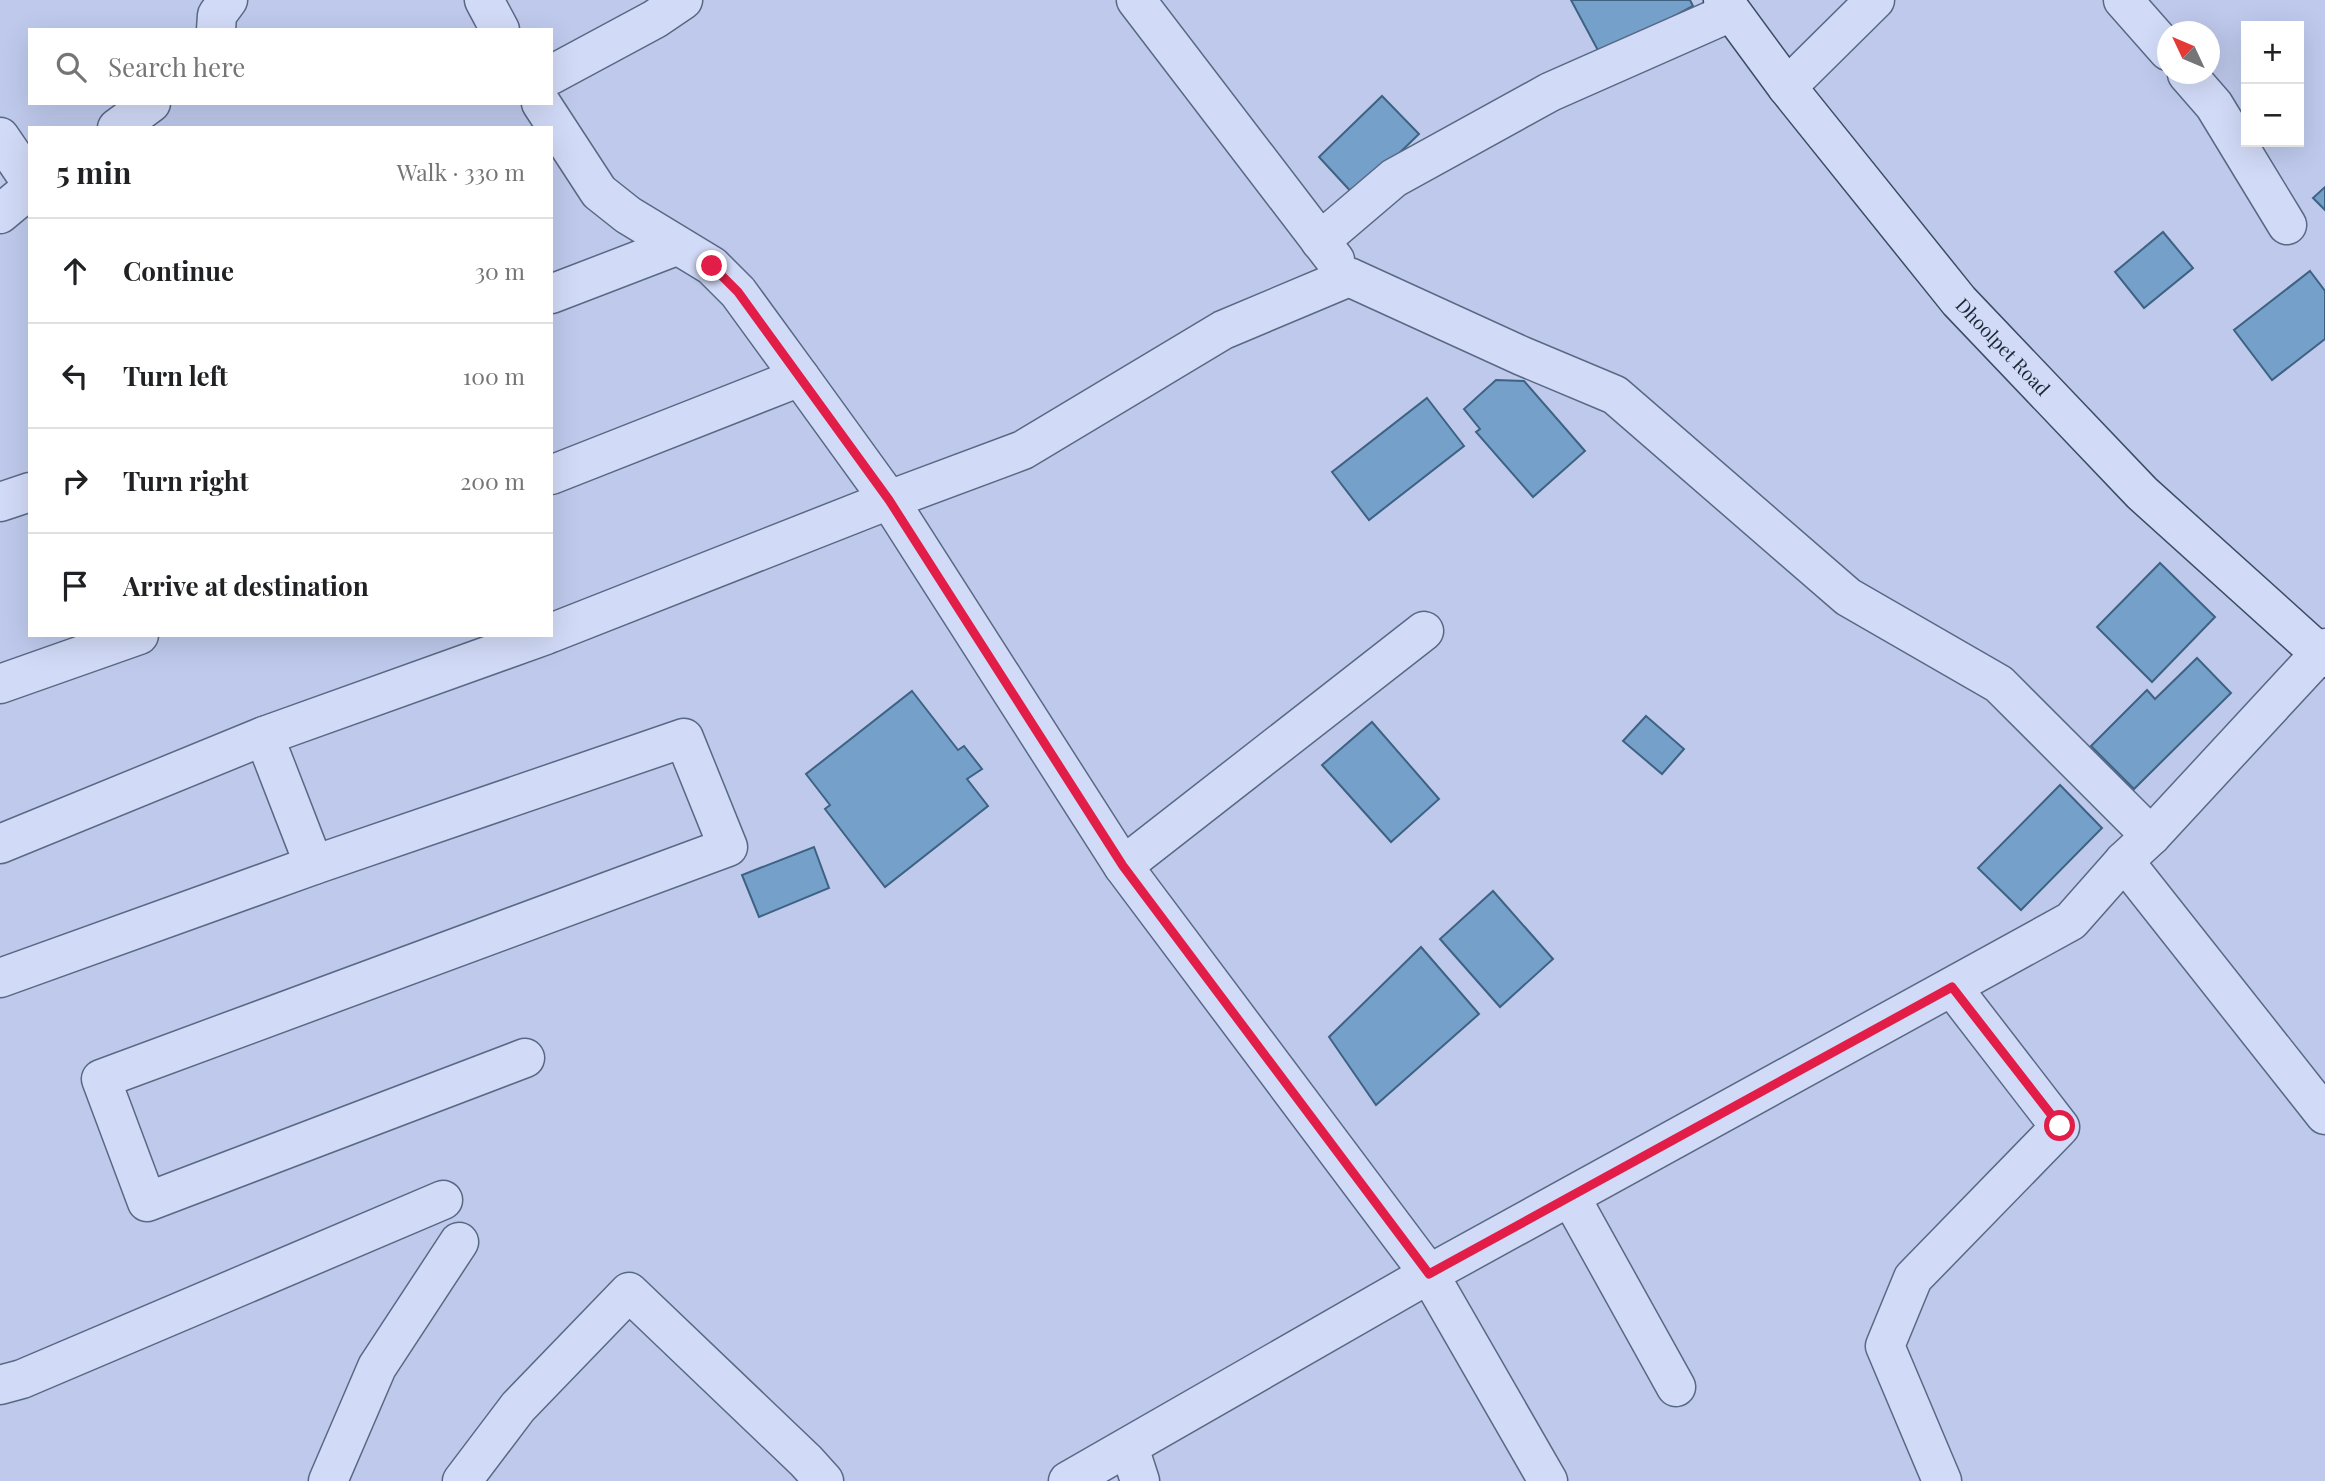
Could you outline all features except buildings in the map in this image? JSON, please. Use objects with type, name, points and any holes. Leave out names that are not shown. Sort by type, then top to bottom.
[{"type":"street","points":[[216,28],[217,15],[228,0]]},
{"type":"street","points":[[484,0],[499,28]]},
{"type":"street","points":[[553,74],[655,19],[683,0]]},
{"type":"street","points":[[1136,0],[1349,277],[1615,395],[1848,597],[1999,684],[2137,848],[2325,1115]]},
{"type":"street","points":[[1787,87],[1875,0]]},
{"type":"street","points":[[2123,0],[2157,39]]},
{"type":"street","points":[[1320,241],[1394,178],[1550,92],[1727,6]]},
{"type":"street","name":"Dhoolpet Road","points":[[1727,6],[1787,87],[1959,301],[2142,494],[2324,653]]},
{"type":"street","points":[[2196,84],[2214,104],[2287,225]]},
{"type":"street","points":[[120,126],[148,105]]},
{"type":"street","points":[[542,105],[599,192],[628,215],[712,266],[738,292],[889,500],[1123,866],[1429,1274],[1548,1481]]},
{"type":"street","points":[[0,137],[28,178]]},
{"type":"street","points":[[0,214],[28,192]]},
{"type":"street","points":[[553,293],[676,246]]},
{"type":"street","points":[[553,633],[1023,450],[1223,330],[1349,277]]},
{"type":"street","points":[[553,474],[800,377]]},
{"type":"street","points":[[0,502],[28,493]]},
{"type":"street","points":[[1123,866],[1424,631]]},
{"type":"street","points":[[0,684],[133,637]]},
{"type":"street","points":[[0,844],[264,736],[540,637]]},
{"type":"street","points":[[1068,1481],[1135,1464],[1429,1274],[2071,921],[2137,848],[2324,653]]},
{"type":"street","points":[[264,736],[314,865]]},
{"type":"street","points":[[0,978],[314,865],[684,738],[728,847],[101,1079],[147,1202],[525,1058]]},
{"type":"street","points":[[1942,1481],[1885,1346],[1913,1278],[2060,1126],[1952,987]]},
{"type":"street","points":[[1571,1198],[1676,1387]]},
{"type":"street","points":[[0,1385],[22,1379],[443,1200]]},
{"type":"street","points":[[328,1481],[377,1367],[460,1242]]},
{"type":"street","points":[[463,1481],[518,1407],[629,1292],[824,1481]]},
{"type":"route","points":[[712,266],[738,292],[889,500],[1123,866],[1429,1274],[1952,987],[2060,1126]]}]
